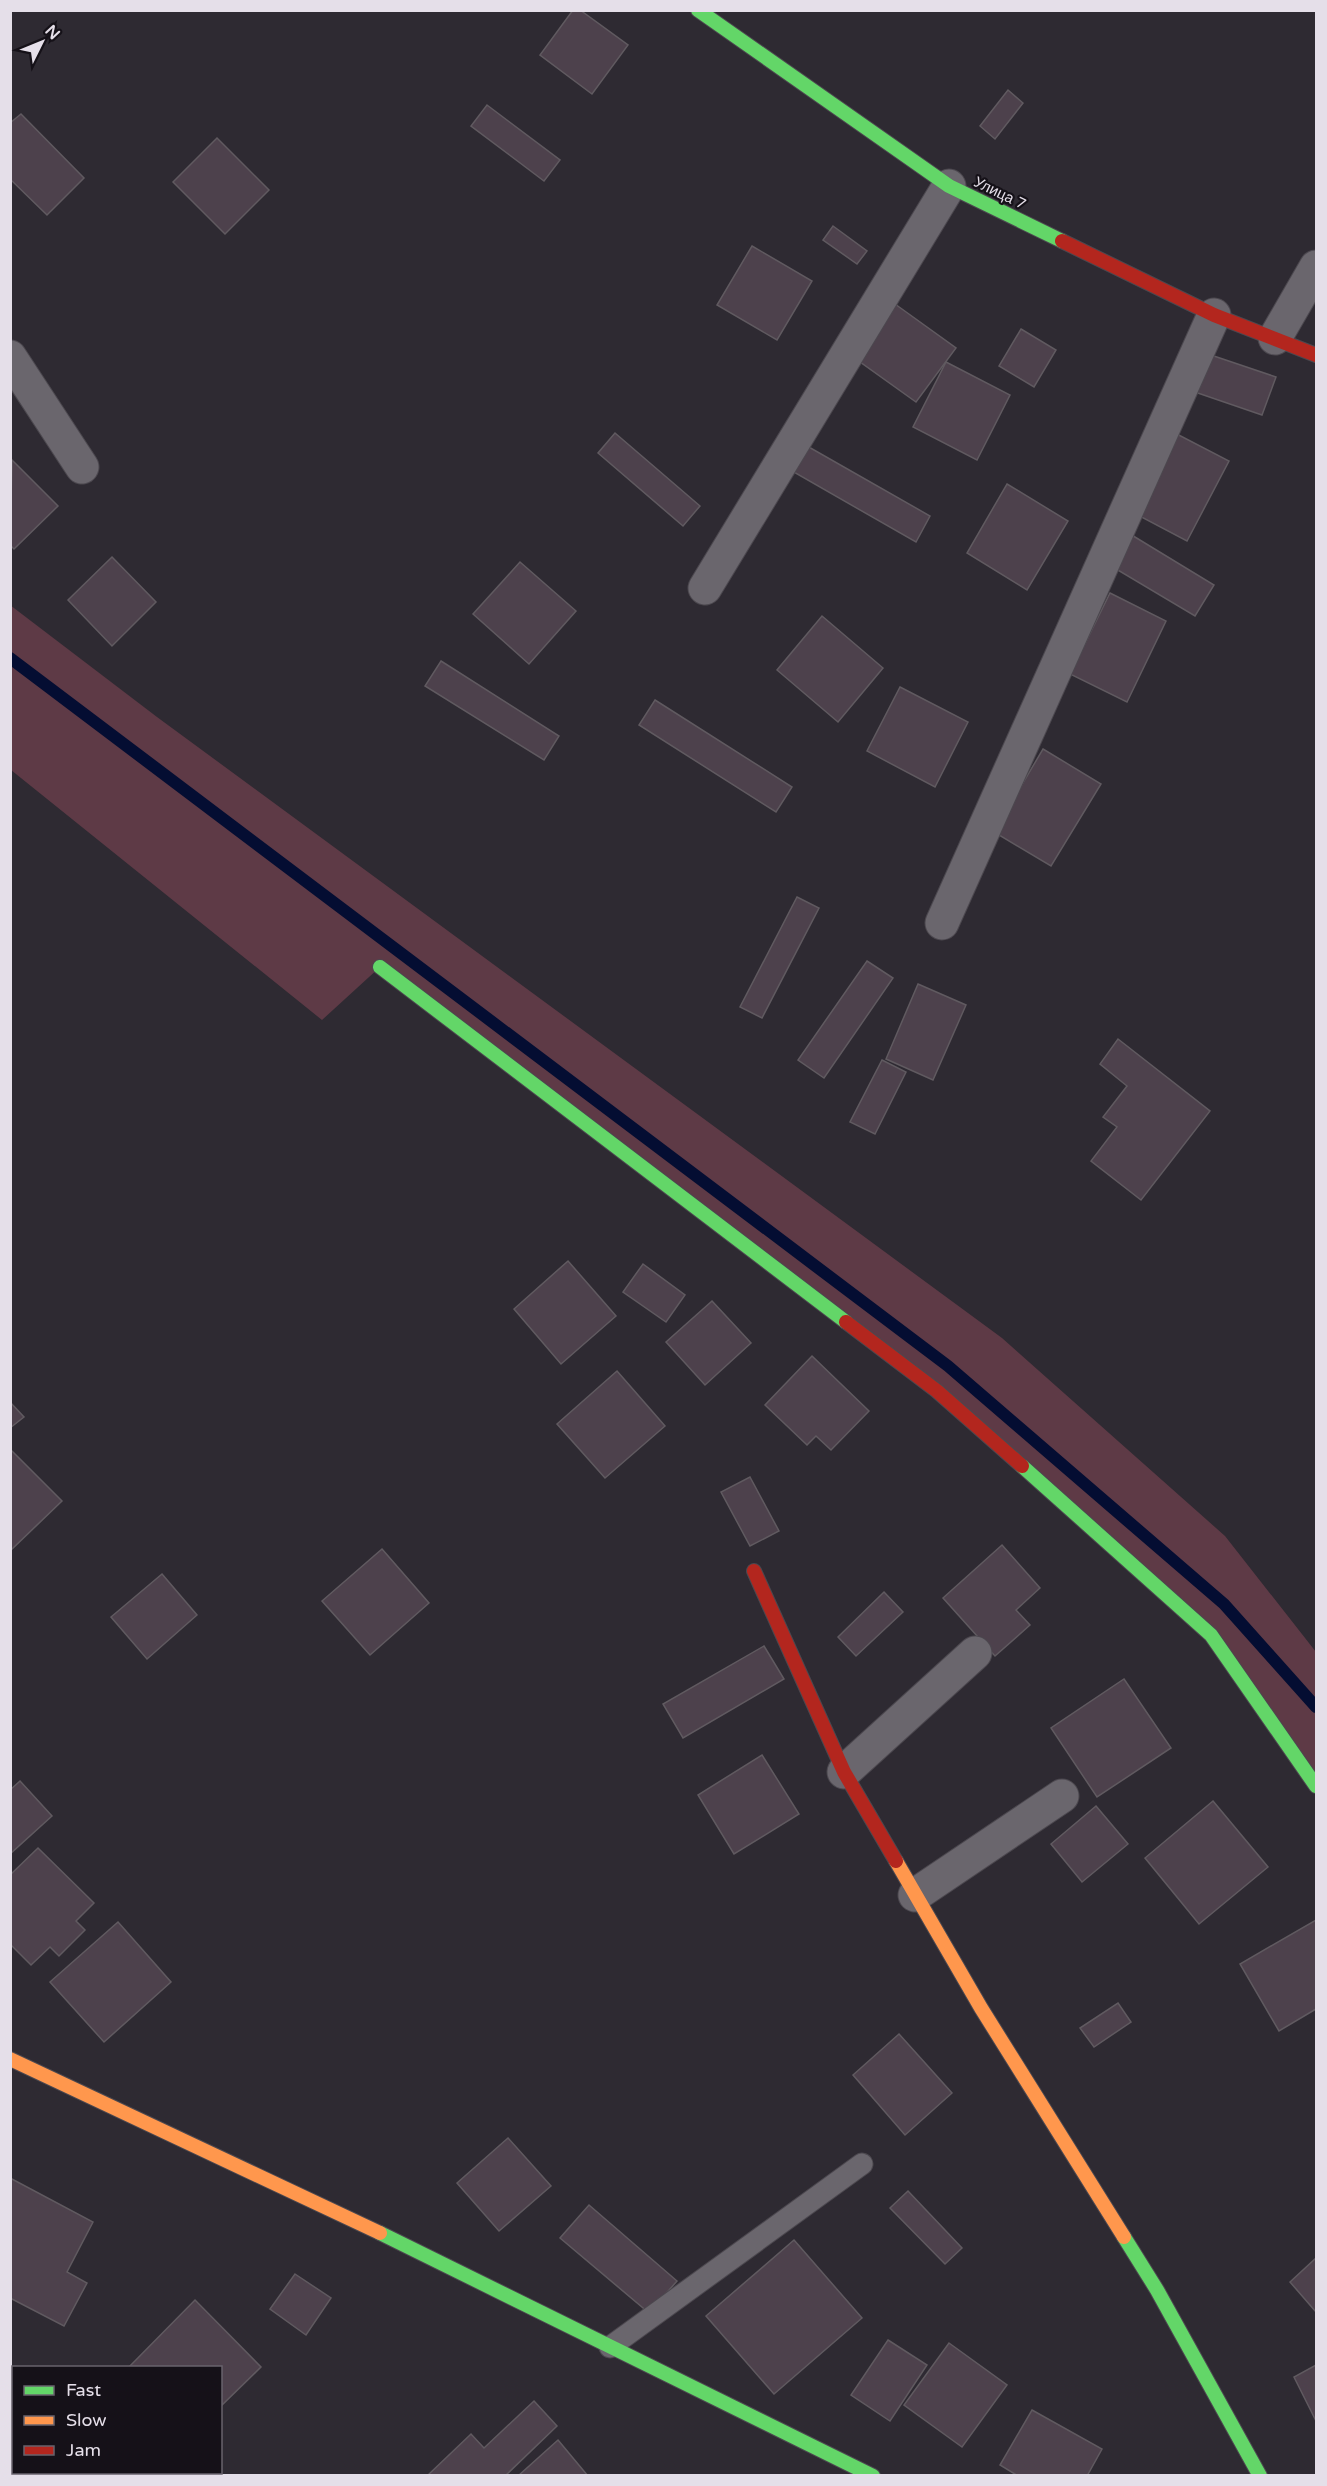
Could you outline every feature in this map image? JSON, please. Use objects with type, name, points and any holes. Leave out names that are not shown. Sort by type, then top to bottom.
[{"type":"street","name":"Улица 7","points":[[698,10],[949,186],[1214,315],[1317,355]]},
{"type":"street","points":[[705,588],[949,186]]},
{"type":"street","points":[[1275,338],[1317,267]]},
{"type":"street","points":[[942,924],[1214,315]]},
{"type":"street","points":[[10,357],[82,467]]},
{"type":"street","points":[[380,967],[937,1391],[1211,1635],[1317,1786]]},
{"type":"street","points":[[754,1571],[844,1772],[981,2008],[1157,2290],[1260,2475]]},
{"type":"street","points":[[844,1772],[975,1653]]},
{"type":"street","points":[[915,1895],[1062,1796]]},
{"type":"street","points":[[10,2059],[318,2204],[873,2475]]},
{"type":"lane","points":[[610,2347],[862,2164]]},
{"type":"shaded area","points":[[10,605],[157,717],[1002,1338],[1225,1536],[1316,1652],[1316,1786],[1211,1635],[937,1391],[380,967],[322,1020],[11,770]]},
{"type":"building","points":[[573,10],[580,10],[628,45],[592,94],[540,55]]},
{"type":"building","points":[[1008,90],[1023,103],[995,139],[980,126]]},
{"type":"building","points":[[487,105],[560,160],[544,181],[471,126]]},
{"type":"building","points":[[21,114],[84,178],[47,215],[10,179],[10,123]]},
{"type":"building","points":[[217,138],[269,190],[225,234],[173,182]]},
{"type":"building","points":[[833,226],[867,251],[857,264],[823,240]]},
{"type":"building","points":[[752,246],[812,281],[777,340],[717,305]]},
{"type":"building","points":[[895,304],[956,348],[916,402],[856,359]]},
{"type":"building","points":[[1021,329],[1056,350],[1034,387],[999,366]]},
{"type":"building","points":[[1202,352],[1276,377],[1262,415],[1189,390]]},
{"type":"building","points":[[946,362],[1010,395],[977,460],[913,427]]},
{"type":"building","points":[[1171,431],[1229,461],[1187,541],[1130,511]]},
{"type":"building","points":[[615,433],[700,506],[683,526],[598,453]]},
{"type":"building","points":[[800,442],[930,516],[916,542],[785,467]]},
{"type":"building","points":[[12,460],[58,506],[14,549],[10,545]]},
{"type":"building","points":[[1007,484],[1068,521],[1027,590],[967,553]]},
{"type":"building","points":[[1130,534],[1214,585],[1195,616],[1111,566]]},
{"type":"building","points":[[112,557],[156,602],[112,646],[68,600]]},
{"type":"building","points":[[520,562],[576,611],[529,664],[473,614]]},
{"type":"building","points":[[1110,593],[1166,621],[1127,702],[1070,674]]},
{"type":"building","points":[[822,616],[883,668],[838,722],[777,670]]},
{"type":"building","points":[[441,661],[559,736],[544,760],[425,686]]},
{"type":"building","points":[[900,687],[968,722],[935,787],[867,751]]},
{"type":"building","points":[[655,700],[792,787],[776,812],[639,725]]},
{"type":"building","points":[[1043,749],[1101,784],[1051,866],[994,832]]},
{"type":"building","points":[[797,897],[819,908],[762,1018],[740,1007]]},
{"type":"building","points":[[867,961],[893,978],[824,1078],[798,1060]]},
{"type":"building","points":[[918,984],[966,1005],[933,1080],[886,1059]]},
{"type":"building","points":[[1118,1039],[1210,1111],[1141,1200],[1091,1161],[1117,1127],[1103,1117],[1127,1086],[1100,1064]]},
{"type":"building","points":[[882,1060],[906,1072],[875,1134],[850,1122]]},
{"type":"building","points":[[568,1261],[616,1316],[561,1364],[514,1309]]},
{"type":"building","points":[[643,1264],[685,1295],[666,1322],[623,1292]]},
{"type":"building","points":[[712,1301],[751,1343],[705,1385],[666,1342]]},
{"type":"building","points":[[812,1356],[869,1411],[831,1450],[816,1436],[807,1445],[765,1405]]},
{"type":"building","points":[[617,1371],[665,1426],[605,1478],[557,1424]]},
{"type":"building","points":[[10,1402],[24,1417],[10,1428]]},
{"type":"building","points":[[10,1449],[62,1501],[10,1551]]},
{"type":"building","points":[[750,1477],[779,1531],[750,1546],[721,1492]]},
{"type":"building","points":[[1002,1545],[1040,1588],[1016,1610],[1030,1625],[995,1656],[943,1598]]},
{"type":"building","points":[[382,1549],[429,1603],[370,1655],[322,1601]]},
{"type":"building","points":[[162,1574],[197,1615],[147,1659],[111,1617]]},
{"type":"building","points":[[884,1592],[903,1612],[856,1656],[838,1637]]},
{"type":"building","points":[[764,1646],[784,1679],[683,1738],[663,1704]]},
{"type":"building","points":[[1124,1679],[1171,1748],[1097,1797],[1051,1728]]},
{"type":"building","points":[[762,1755],[799,1814],[734,1854],[698,1795]]},
{"type":"building","points":[[20,1781],[52,1816],[10,1854],[10,1790]]},
{"type":"building","points":[[1213,1801],[1268,1867],[1199,1924],[1145,1858]]},
{"type":"building","points":[[1096,1806],[1128,1844],[1082,1882],[1051,1844]]},
{"type":"building","points":[[38,1848],[94,1903],[76,1921],[85,1930],[59,1956],[50,1947],[31,1965],[10,1944],[10,1875]]},
{"type":"building","points":[[1316,1920],[1316,2009],[1279,2031],[1240,1964]]},
{"type":"building","points":[[118,1922],[171,1982],[104,2042],[50,1982]]},
{"type":"building","points":[[1118,2003],[1131,2022],[1094,2047],[1080,2028]]},
{"type":"building","points":[[899,2034],[952,2093],[905,2135],[853,2075]]},
{"type":"building","points":[[508,2138],[551,2186],[499,2231],[457,2183]]},
{"type":"building","points":[[10,2178],[93,2222],[67,2272],[87,2283],[64,2326],[10,2298]]},
{"type":"building","points":[[908,2191],[962,2248],[945,2264],[890,2208]]},
{"type":"building","points":[[589,2205],[677,2281],[649,2313],[560,2238]]},
{"type":"building","points":[[794,2240],[862,2318],[774,2394],[706,2316]]},
{"type":"building","points":[[1316,2258],[1316,2312],[1290,2282]]},
{"type":"building","points":[[295,2274],[331,2298],[306,2335],[270,2309]]},
{"type":"building","points":[[195,2300],[261,2367],[222,2405],[222,2366],[130,2366]]},
{"type":"building","points":[[888,2340],[927,2365],[890,2421],[851,2395]]},
{"type":"building","points":[[949,2343],[1007,2385],[962,2447],[904,2405]]},
{"type":"building","points":[[1316,2365],[1316,2421],[1294,2377]]},
{"type":"building","points":[[534,2401],[557,2426],[505,2476],[427,2476],[471,2434],[484,2448]]},
{"type":"building","points":[[1032,2410],[1102,2449],[1087,2476],[1018,2476],[1000,2465]]},
{"type":"building","points":[[558,2440],[588,2476],[518,2476]]},
{"type":"waterway","points":[[10,658],[948,1366],[1224,1604],[1316,1707]]},
{"type":"traffic: fast","points":[[698,10],[949,186],[1062,241]]},
{"type":"traffic: fast","points":[[380,967],[846,1322]]},
{"type":"traffic: fast","points":[[1022,1466],[1211,1635],[1316,1786]]},
{"type":"traffic: fast","points":[[380,2233],[873,2476]]},
{"type":"traffic: fast","points":[[1124,2237],[1157,2290],[1260,2476]]},
{"type":"traffic: slow","points":[[896,1861],[981,2008],[1124,2237]]},
{"type":"traffic: slow","points":[[10,2059],[380,2233]]},
{"type":"traffic: jam","points":[[1062,241],[1214,315],[1316,355]]},
{"type":"traffic: jam","points":[[846,1322],[937,1391],[1022,1466]]},
{"type":"traffic: jam","points":[[754,1571],[844,1772],[896,1861]]}]
